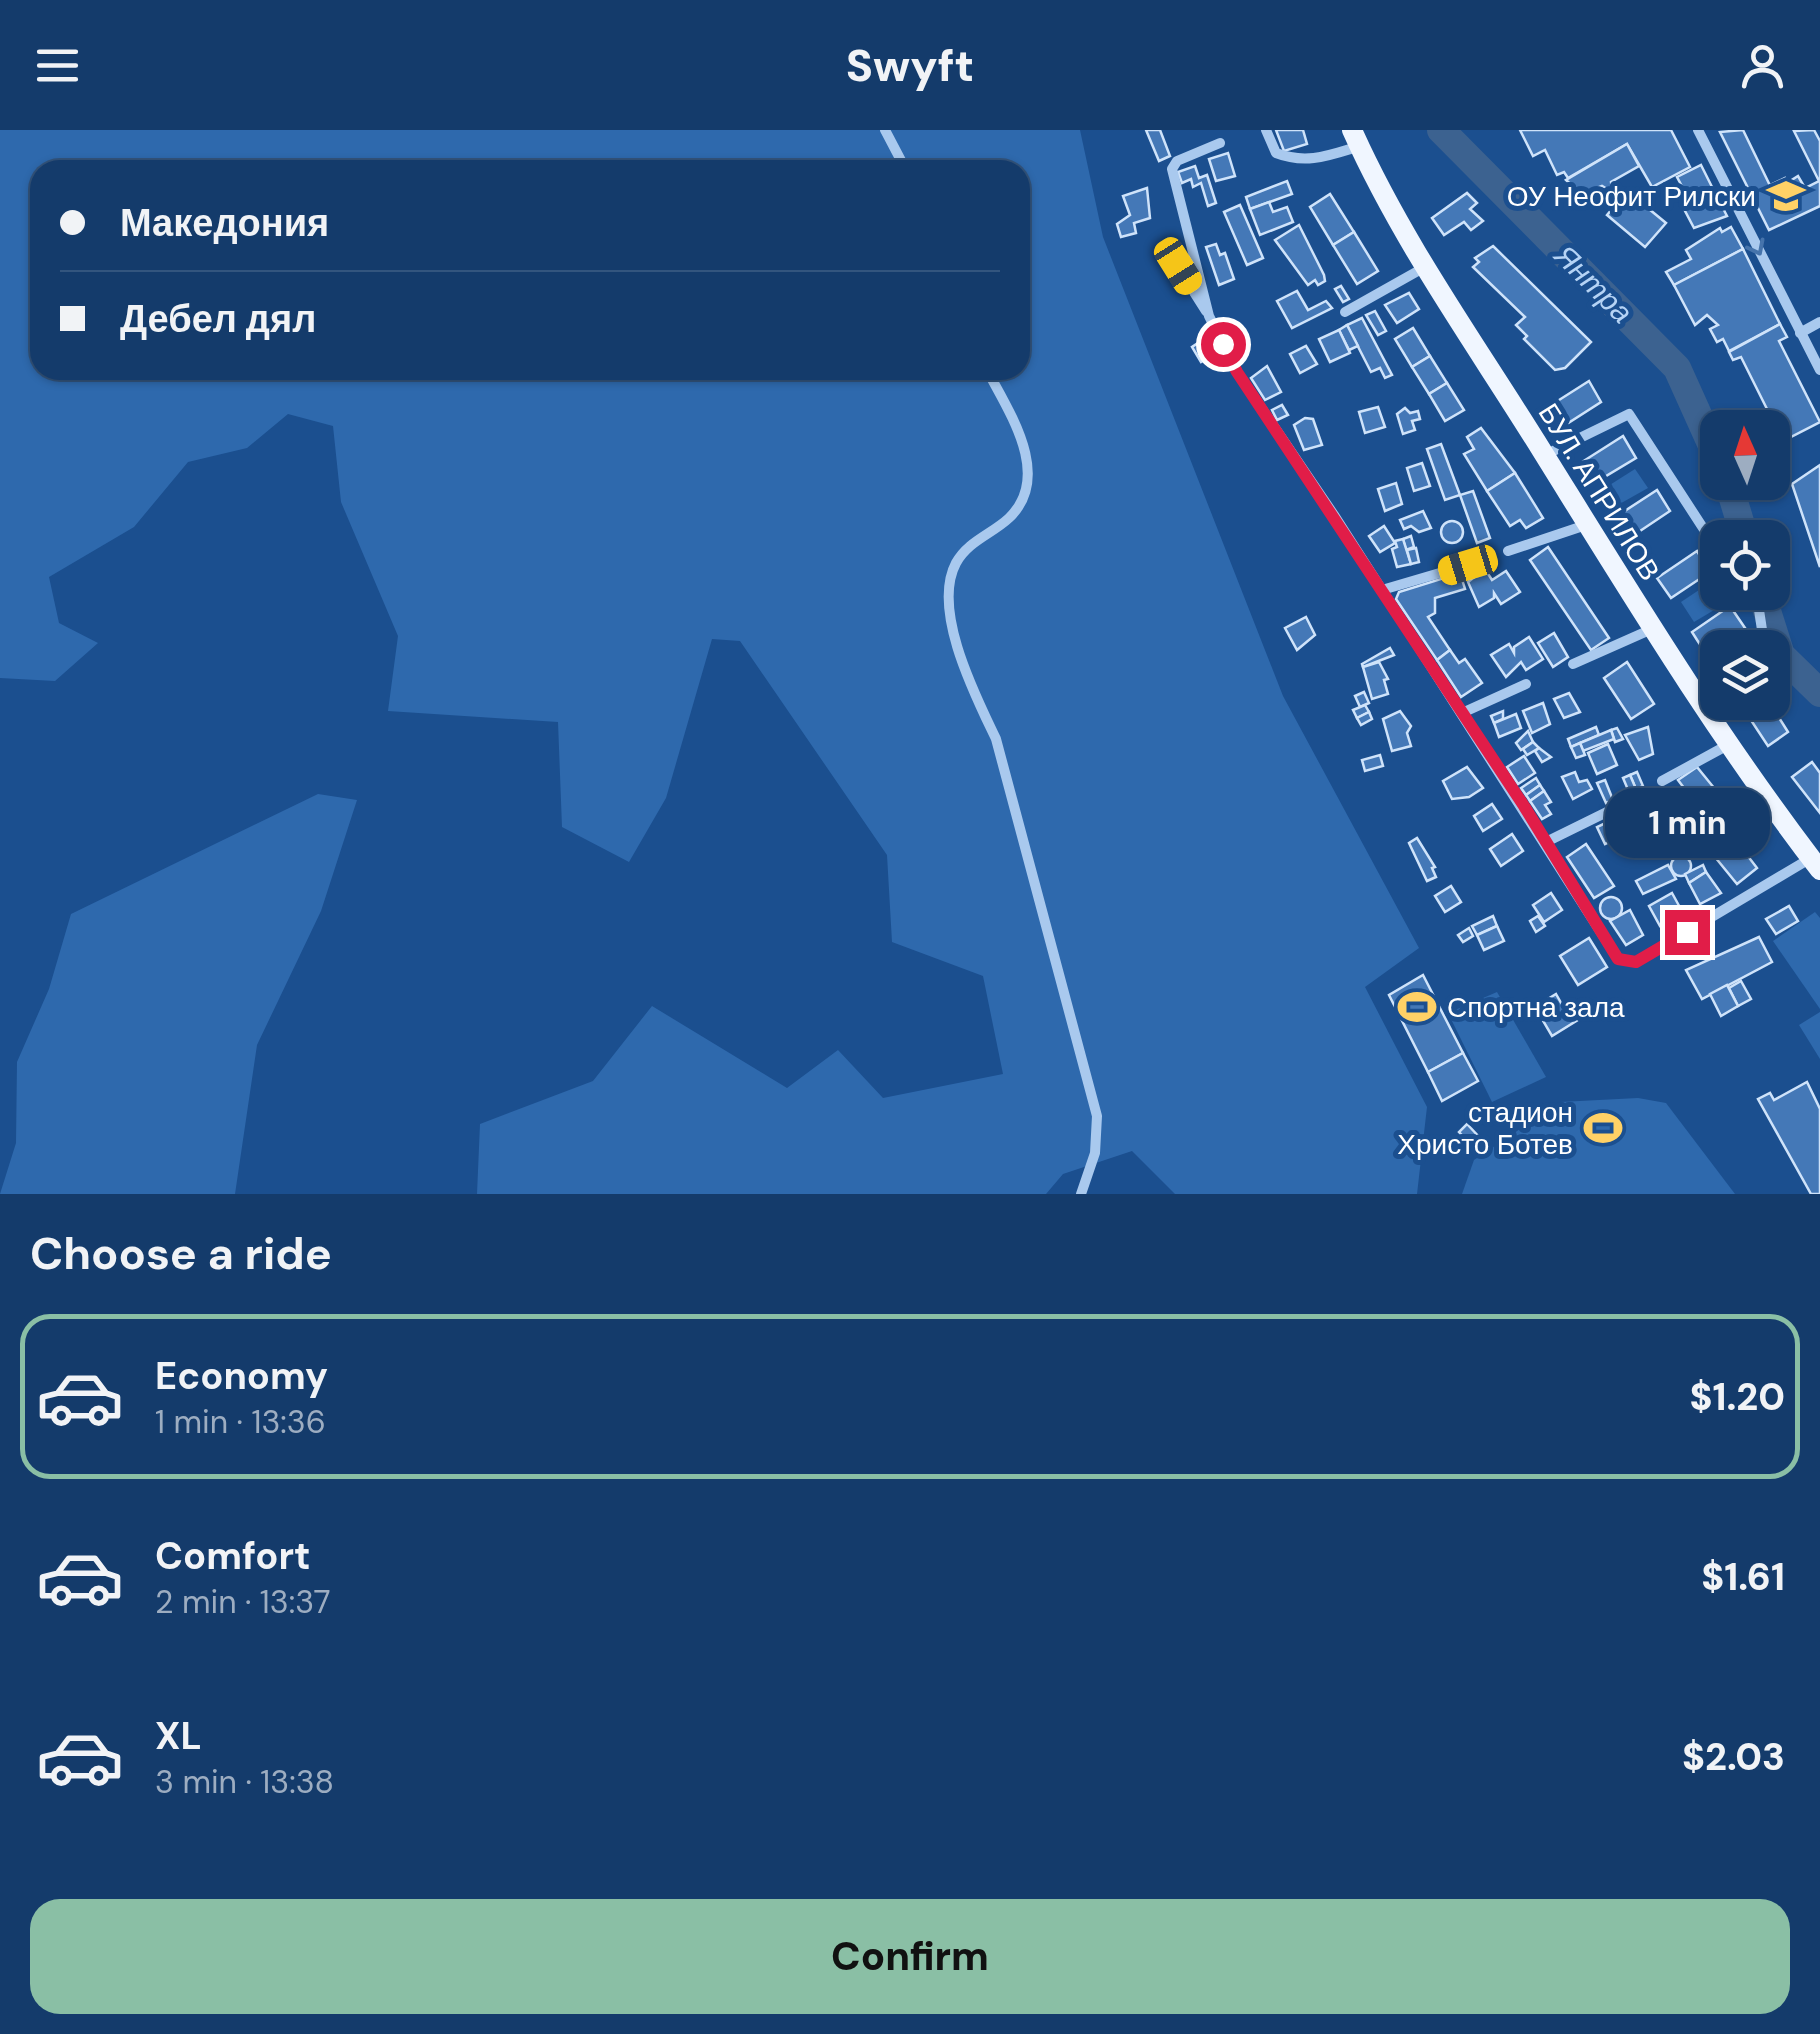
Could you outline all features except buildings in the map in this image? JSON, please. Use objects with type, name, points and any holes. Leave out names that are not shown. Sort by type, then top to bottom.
[{"type":"main road","name":"БУЛ. АПРИЛОВ","points":[[1356,138],[1426,267],[1586,525],[1726,746],[1815,864]]},
{"type":"street","points":[[886,130],[901,160]]},
{"type":"street","points":[[1266,130],[1276,152],[1293,159],[1316,160],[1356,138]]},
{"type":"street","points":[[1698,130],[1820,370]]},
{"type":"street","points":[[1210,316],[1172,169],[1177,161],[1220,143]]},
{"type":"street","points":[[1178,266],[1210,316],[1237,372],[1624,963],[1636,962],[1815,864]]},
{"type":"street","points":[[1345,312],[1426,267]]},
{"type":"street","points":[[1800,334],[1820,322]]},
{"type":"street","points":[[992,380],[1028,456],[1027,484],[1011,516],[974,542],[955,564],[950,587],[953,623],[967,682],[996,739],[1097,1116],[1090,1171],[1081,1194]]},
{"type":"street","points":[[1545,456],[1629,414],[1700,523]]},
{"type":"street","points":[[1508,551],[1586,525]]},
{"type":"street","points":[[1382,590],[1468,565]]},
{"type":"street","points":[[1573,664],[1652,629]]},
{"type":"street","points":[[1462,713],[1526,684]]},
{"type":"street","points":[[1662,780],[1726,746]]},
{"type":"street","points":[[1546,842],[1613,809]]},
{"type":"street","points":[[1090,1171],[1093,1194]]},
{"type":"shaded area","points":[[0,130],[1080,130],[1103,237],[1283,696],[1419,948],[1365,987],[1427,1107],[1417,1194],[1175,1194],[1132,1151],[1063,1174],[1046,1194],[477,1194],[480,1124],[593,1081],[652,1006],[787,1088],[838,1050],[883,1098],[1003,1074],[983,976],[892,942],[887,855],[740,641],[712,639],[666,798],[629,862],[562,827],[558,722],[388,711],[398,636],[341,502],[333,426],[288,414],[247,448],[188,462],[134,527],[49,577],[59,623],[98,643],[55,681],[0,678]]},
{"type":"shaded area","points":[[1635,469],[1648,488],[1616,506],[1605,488]]},
{"type":"shaded area","points":[[1700,589],[1700,610],[1714,610],[1694,622],[1681,602]]},
{"type":"shaded area","points":[[318,794],[357,800],[321,911],[257,1045],[235,1194],[0,1194],[16,1143],[17,1062],[49,989],[71,914]]},
{"type":"shaded area","points":[[1815,912],[1820,918],[1820,1009],[1773,941]]},
{"type":"shaded area","points":[[1497,992],[1546,1077],[1492,1102],[1448,1013]]},
{"type":"shaded area","points":[[1820,1012],[1820,1059],[1799,1025]]},
{"type":"shaded area","name":"стадион Христо Ботев","points":[[1638,1098],[1666,1103],[1735,1194],[1462,1194],[1474,1160],[1560,1102]]},
{"type":"waterway","name":"Янтра","points":[[1441,130],[1677,368],[1700,419]]},
{"type":"waterway","name":"Янтра","points":[[1733,500],[1740,520]]},
{"type":"waterway","name":"Янтра","points":[[1767,610],[1781,655],[1820,693]]},
{"type":"place","name":"ОУ Неофит Рилски","points":[[1786,196]]},
{"type":"place","name":"Спортна зала","points":[[1417,1007]]},
{"type":"place","name":"стадион Христо Ботев","points":[[1603,1128]]},
{"type":"route","points":[[1223,344],[1237,372],[1524,806],[1618,959],[1636,962],[1687,932]]}]
